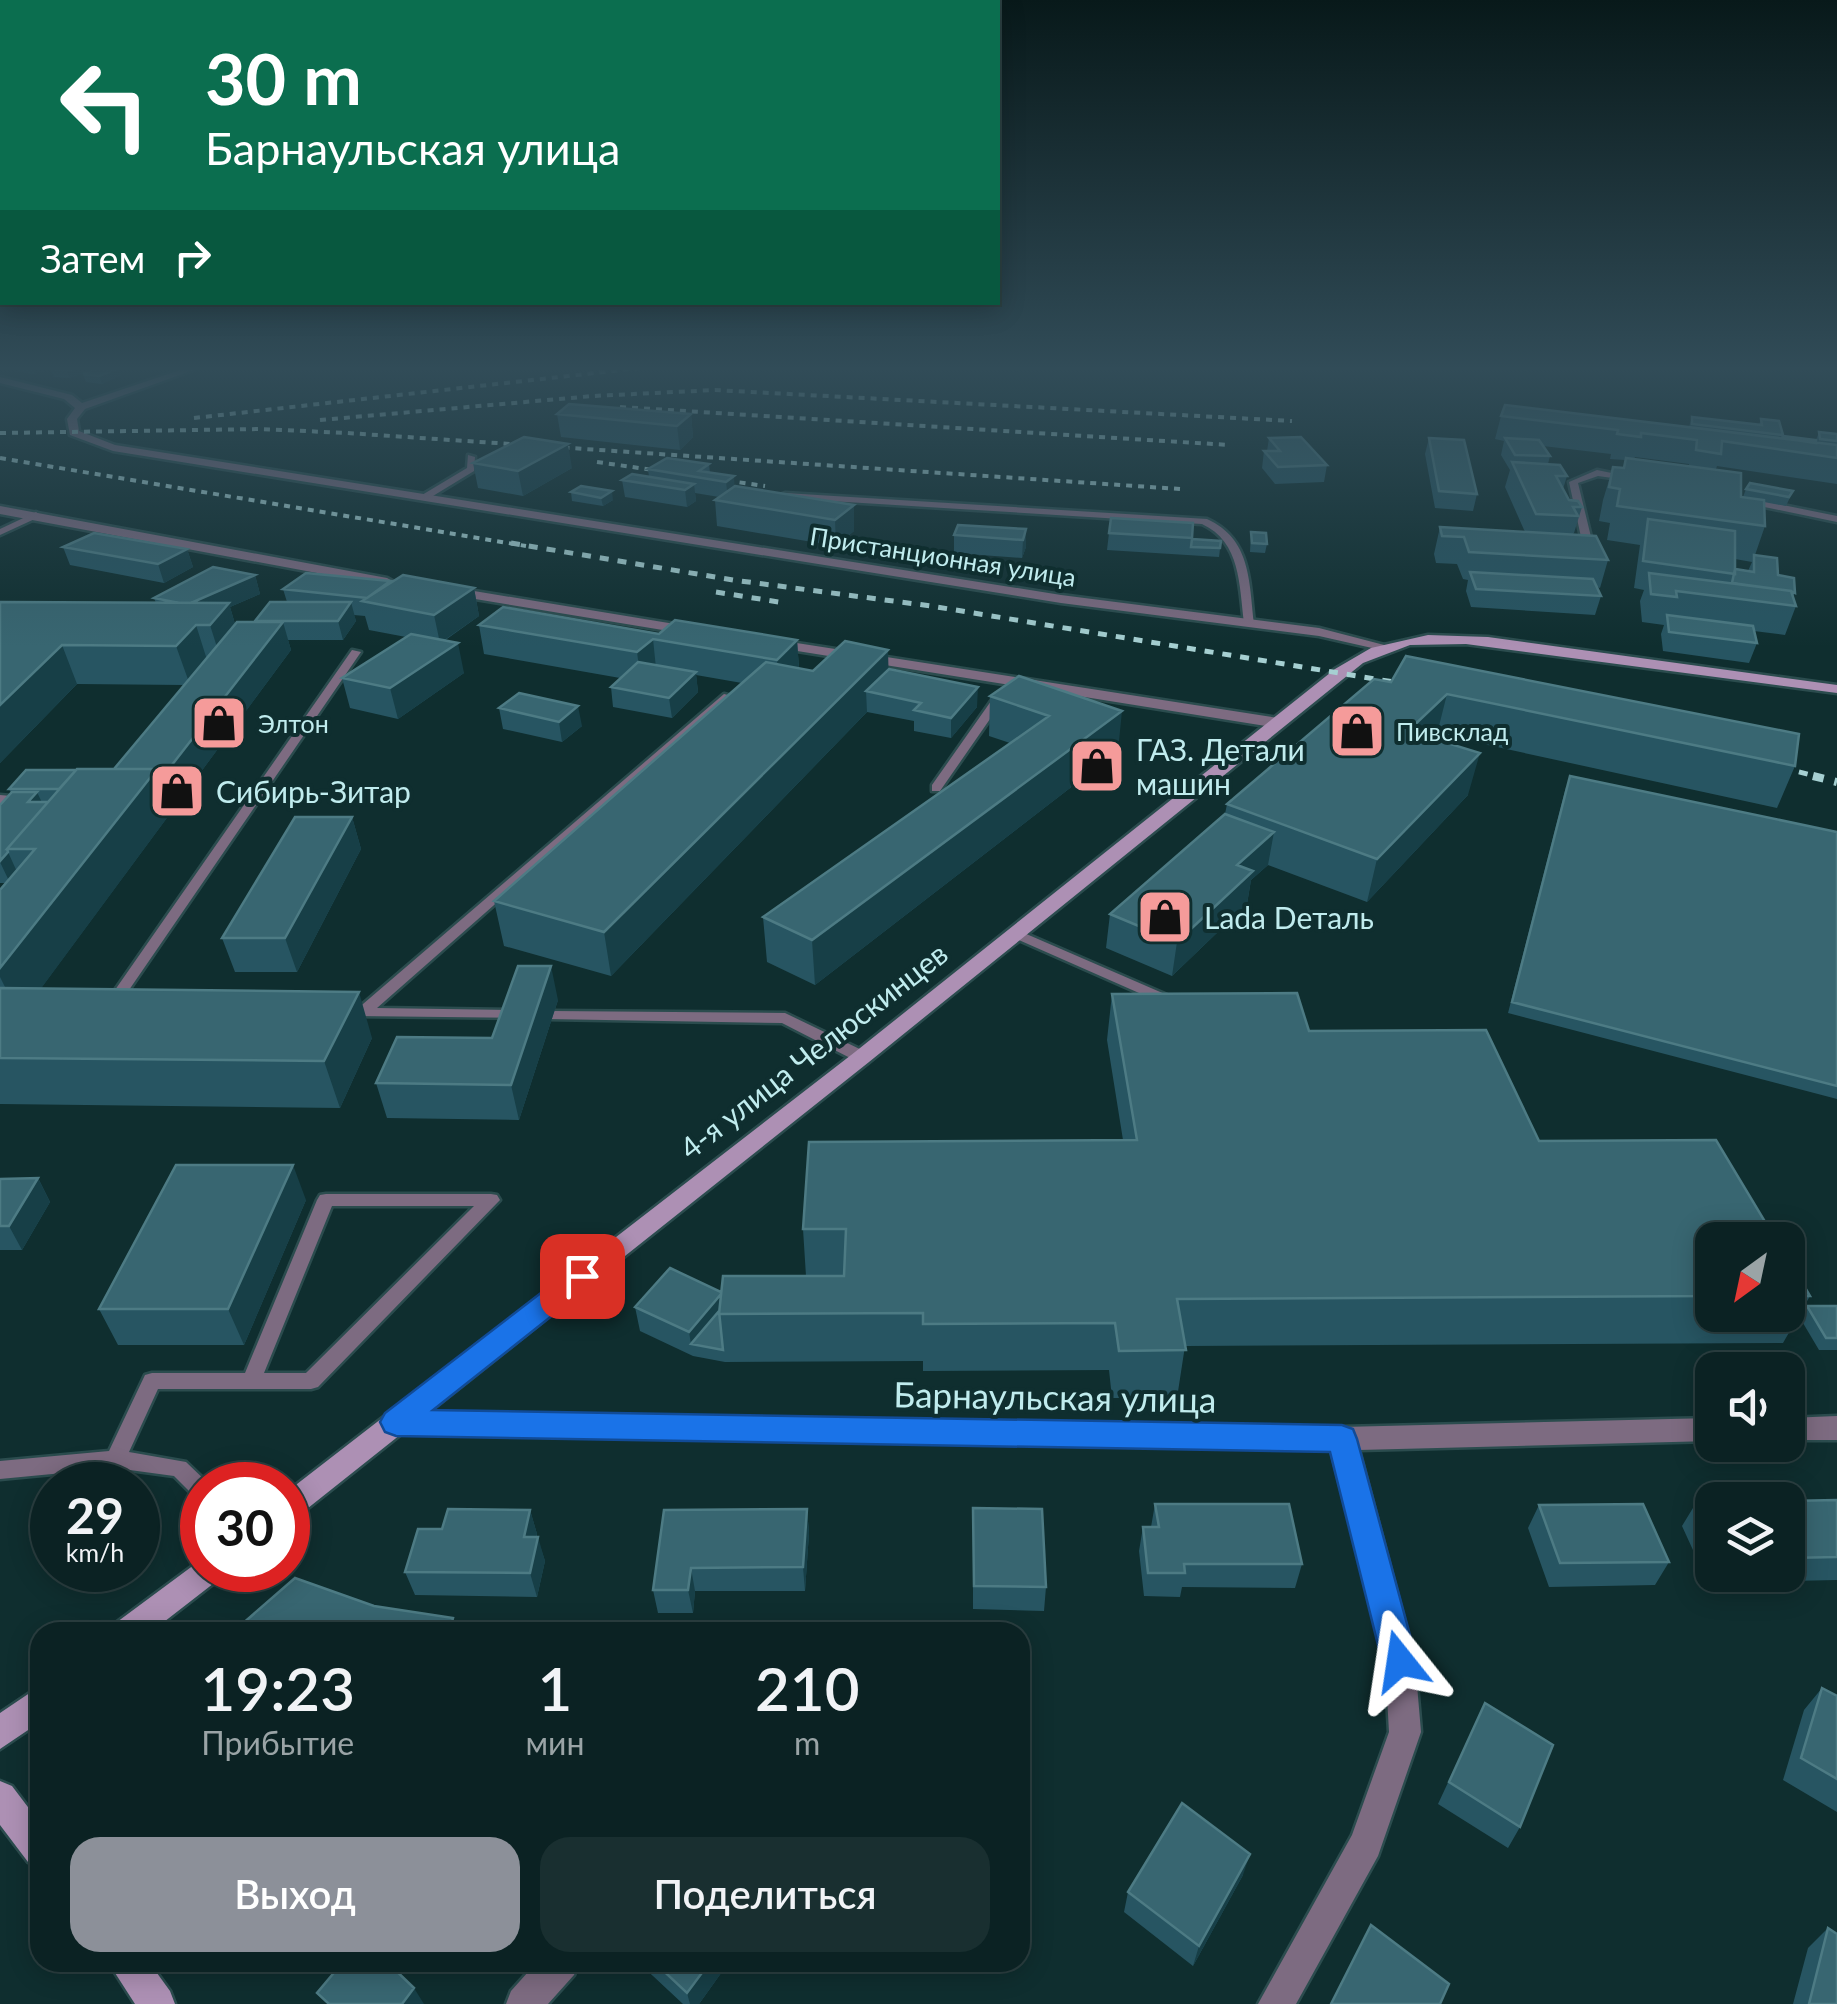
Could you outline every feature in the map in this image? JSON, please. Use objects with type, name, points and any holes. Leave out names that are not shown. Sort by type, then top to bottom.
[{"type":"main road","name":"Пристанционная улица","points":[[1381,646],[1443,637],[1488,641],[1837,689]]},
{"type":"main road","name":"4-я улица Челюскинцев","points":[[310,1490],[862,1057],[1344,668],[1381,646]]},
{"type":"main road","points":[[141,1622],[180,1592]]},
{"type":"main road","points":[[0,1734],[30,1710]]},
{"type":"main road","points":[[0,1798],[30,1837]]},
{"type":"main road","points":[[134,1972],[158,2004]]},
{"type":"street","name":"Пристанционная улица","points":[[193,461],[1061,599],[1320,632],[1381,646]]},
{"type":"street","points":[[0,510],[406,584]]},
{"type":"street","points":[[424,588],[715,634]]},
{"type":"street","points":[[751,640],[1278,723]]},
{"type":"street","name":"Барнаульская улица","points":[[396,1422],[1342,1439],[1695,1430]]},
{"type":"street","points":[[1805,1429],[1837,1428]]},
{"type":"street","points":[[1276,2004],[1366,1844],[1405,1732],[1400,1661],[1342,1439]]},
{"type":"street","points":[[524,2004],[552,1972]]},
{"type":"lane","points":[[425,497],[471,469],[471,461]]},
{"type":"lane","points":[[1586,537],[1573,482],[1598,473],[1636,478]]},
{"type":"lane","points":[[766,495],[1204,521],[1227,532],[1238,551],[1249,623]]},
{"type":"lane","points":[[1728,496],[1837,519]]},
{"type":"lane","points":[[0,532],[36,516]]},
{"type":"lane","points":[[127,1010],[108,1010],[356,652]]},
{"type":"lane","points":[[936,788],[1011,680]]},
{"type":"lane","points":[[363,1013],[724,697]]},
{"type":"lane","points":[[0,799],[7,799],[0,808]]},
{"type":"lane","points":[[1016,933],[1183,1007]]},
{"type":"lane","points":[[343,1013],[520,1015]]},
{"type":"lane","points":[[552,1016],[785,1018],[862,1057]]},
{"type":"lane","points":[[116,1459],[152,1381],[252,1381],[311,1381],[492,1200],[326,1200],[252,1381]]},
{"type":"lane","points":[[0,1470],[116,1459],[180,1469]]},
{"type":"building","points":[[478,461],[537,461],[518,471],[473,463]]},
{"type":"building","points":[[663,461],[685,461],[709,464],[699,471],[734,476],[726,482],[648,469]]},
{"type":"building","points":[[1272,461],[1323,461],[1327,465],[1278,467]]},
{"type":"building","points":[[1433,461],[1469,461],[1477,494],[1439,491]]},
{"type":"building","points":[[1625,461],[1645,461],[1741,473],[1741,497],[1764,500],[1765,526],[1617,506],[1620,489],[1609,487],[1613,467],[1624,468]]},
{"type":"building","points":[[1512,462],[1560,465],[1567,476],[1556,476],[1569,500],[1578,501],[1582,507],[1573,507],[1578,516],[1536,514]]},
{"type":"building","points":[[632,474],[694,484],[685,490],[622,480]]},
{"type":"building","points":[[1750,483],[1793,491],[1789,497],[1746,489]]},
{"type":"building","points":[[581,486],[612,491],[601,498],[571,492]]},
{"type":"building","points":[[735,486],[854,505],[835,520],[715,500]]},
{"type":"building","points":[[1111,518],[1193,523],[1192,538],[1109,533]]},
{"type":"building","points":[[1648,519],[1735,531],[1735,574],[1643,561]]},
{"type":"building","points":[[958,525],[1026,529],[1023,540],[954,535]]},
{"type":"building","points":[[1440,527],[1596,536],[1608,560],[1469,552],[1464,537],[1442,536]]},
{"type":"building","points":[[1251,532],[1266,533],[1267,544],[1252,543]]},
{"type":"building","points":[[94,533],[187,549],[158,564],[63,547]]},
{"type":"building","points":[[1192,539],[1221,541],[1220,548],[1191,547]]},
{"type":"building","points":[[1754,555],[1777,558],[1778,575],[1794,578],[1795,593],[1732,583],[1735,569],[1754,572]]},
{"type":"building","points":[[213,567],[255,575],[191,603],[154,598]]},
{"type":"building","points":[[1470,572],[1593,579],[1601,596],[1476,589]]},
{"type":"building","points":[[306,573],[390,581],[367,598],[283,589]]},
{"type":"building","points":[[1649,573],[1791,591],[1796,606],[1676,591],[1677,597],[1651,594]]},
{"type":"building","points":[[403,575],[474,588],[434,615],[362,601]]},
{"type":"building","points":[[0,602],[229,603],[210,625],[196,625],[176,646],[62,645],[0,705]]},
{"type":"building","points":[[270,602],[351,602],[338,621],[255,621]]},
{"type":"building","points":[[503,607],[659,634],[675,620],[797,640],[777,660],[653,639],[637,652],[479,625]]},
{"type":"building","points":[[1667,615],[1753,626],[1757,643],[1669,632]]},
{"type":"building","points":[[237,622],[283,622],[161,779],[157,769],[114,769]]},
{"type":"building","points":[[411,634],[458,643],[390,688],[342,678]]},
{"type":"building","points":[[845,641],[888,650],[604,932],[494,901],[766,662],[813,671]]},
{"type":"building","points":[[1406,656],[1799,734],[1795,766],[1447,694],[1408,731],[1480,753],[1377,859],[1227,804],[1374,679],[1391,682]]},
{"type":"building","points":[[638,662],[696,672],[669,698],[611,687]]},
{"type":"building","points":[[889,669],[978,687],[951,718],[914,710],[921,703],[866,691]]},
{"type":"building","points":[[1019,676],[1122,711],[812,940],[763,917],[1049,716],[990,696]]},
{"type":"building","points":[[519,693],[578,706],[559,722],[499,708]]},
{"type":"building","points":[[77,769],[157,769],[0,968],[0,890],[35,849],[7,849]]},
{"type":"building","points":[[26,770],[76,770],[59,789],[9,789]]},
{"type":"building","points":[[1570,776],[1837,832],[1837,1086],[1512,1002]]},
{"type":"building","points":[[12,792],[37,792],[28,802],[48,802],[0,861],[0,805]]},
{"type":"building","points":[[1225,814],[1274,832],[1237,865],[1253,871],[1177,942],[1110,914]]},
{"type":"building","points":[[295,817],[352,817],[285,938],[222,938]]},
{"type":"building","points":[[518,966],[551,966],[511,1085],[376,1083],[397,1037],[492,1038]]},
{"type":"building","points":[[0,988],[359,992],[324,1061],[0,1058]]},
{"type":"building","points":[[1297,993],[1309,1031],[1486,1030],[1539,1141],[1716,1140],[1765,1222],[1695,1222],[1695,1296],[1177,1299],[1186,1350],[1119,1351],[1115,1323],[923,1324],[923,1313],[719,1314],[723,1276],[844,1276],[846,1229],[803,1229],[809,1142],[1137,1140],[1112,994]]},
{"type":"building","points":[[176,1165],[293,1165],[228,1309],[99,1309]]},
{"type":"building","points":[[38,1178],[9,1226],[0,1226],[0,1179]]},
{"type":"building","points":[[670,1268],[721,1292],[689,1332],[635,1307]]},
{"type":"building","points":[[1807,1306],[1837,1306],[1837,1338],[1826,1338]]},
{"type":"building","points":[[719,1311],[723,1350],[691,1344]]},
{"type":"building","points":[[1837,1500],[1837,1557],[1805,1558],[1805,1501]]},
{"type":"building","points":[[1155,1504],[1289,1504],[1302,1564],[1184,1564],[1185,1573],[1148,1573],[1143,1527],[1159,1527]]},
{"type":"building","points":[[1643,1504],[1669,1562],[1560,1563],[1539,1505]]},
{"type":"building","points":[[973,1508],[1042,1509],[1046,1587],[974,1586]]},
{"type":"building","points":[[448,1509],[530,1510],[524,1537],[538,1537],[530,1573],[405,1572],[418,1529],[442,1529]]},
{"type":"building","points":[[807,1509],[803,1567],[691,1568],[688,1590],[653,1590],[664,1510]]},
{"type":"building","points":[[310,1583],[374,1606],[453,1618],[452,1622],[244,1622],[279,1592],[310,1592]]},
{"type":"building","points":[[1822,1688],[1837,1696],[1837,1779],[1801,1758]]},
{"type":"building","points":[[1485,1703],[1553,1745],[1520,1827],[1449,1782]]},
{"type":"building","points":[[1182,1803],[1250,1854],[1199,1946],[1128,1892]]},
{"type":"building","points":[[1371,1925],[1449,1984],[1440,2004],[1331,2004]]},
{"type":"building","points":[[1828,1928],[1837,1934],[1837,2004],[1809,2004]]},
{"type":"building","points":[[335,1972],[397,1972],[414,1988],[402,2004],[329,2004],[317,1993]]},
{"type":"building","points":[[665,1972],[703,1972],[687,1993]]},
{"type":"railway","points":[[15,461],[526,546]]},
{"type":"railway","points":[[756,461],[1180,489]]},
{"type":"railway","points":[[597,462],[765,486]]},
{"type":"railway","points":[[511,543],[733,580],[931,606],[1418,686]]},
{"type":"railway","points":[[716,592],[785,603]]},
{"type":"railway","points":[[1764,763],[1823,778]]},
{"type":"railway","points":[[1813,776],[1837,782]]},
{"type":"place","name":"Элтон","points":[[219,723]]},
{"type":"place","name":"Пивсклад","points":[[1357,731]]},
{"type":"place","name":"ГАЗ. Детали машин","points":[[1097,766]]},
{"type":"place","name":"Сибирь-Зитар","points":[[177,791]]},
{"type":"place","name":"Lada Dеталь","points":[[1165,917]]},
{"type":"route","points":[[582,1276],[396,1422],[1342,1439],[1400,1661]]}]
